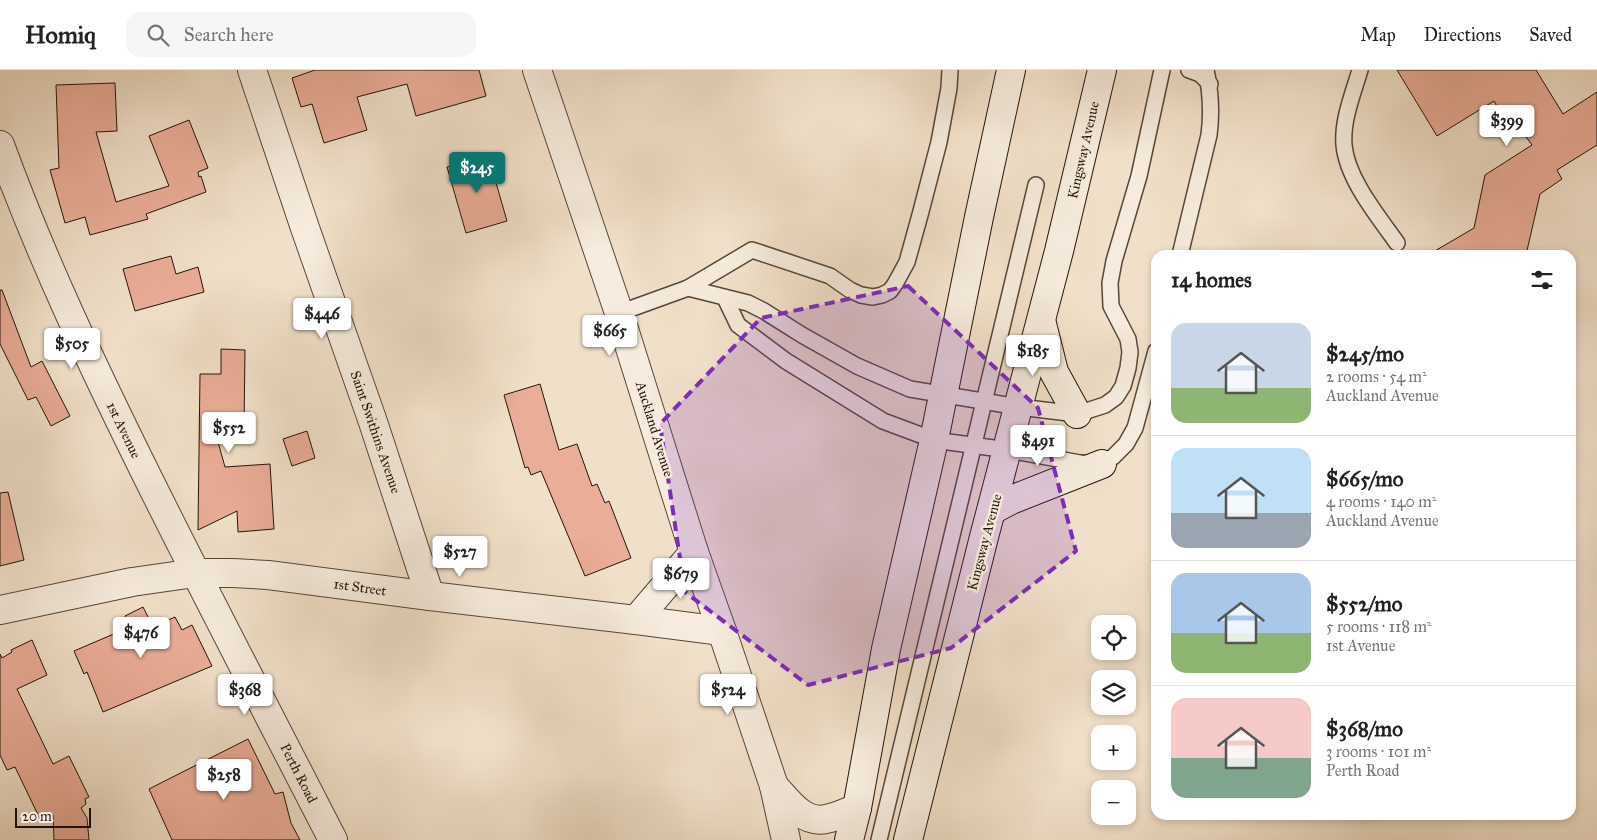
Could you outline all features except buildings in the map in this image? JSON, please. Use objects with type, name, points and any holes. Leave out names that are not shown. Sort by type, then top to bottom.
[{"type":"street","name":"Saint Swithins Avenue","points":[[252,70],[305,228],[374,422],[430,596]]},
{"type":"street","name":"Auckland Avenue","points":[[537,70],[618,313],[694,552],[774,786],[786,840]]},
{"type":"street","points":[[849,840],[857,808],[886,649],[934,440],[979,217],[1012,70]]},
{"type":"street","name":"Kingsway Avenue","points":[[908,840],[1041,320],[1102,70]]},
{"type":"street","name":"1st Avenue","points":[[0,145],[23,208],[66,309],[195,573]]},
{"type":"street","points":[[1041,320],[1054,372],[1077,414]]},
{"type":"street","points":[[992,510],[1011,500],[1102,464]]},
{"type":"street","points":[[636,620],[694,552]]},
{"type":"street","name":"1st Street","points":[[0,610],[132,582],[195,573],[233,573],[268,575],[722,631]]},
{"type":"street","name":"Perth Road","points":[[195,573],[333,840]]},
{"type":"street","name":"Auckland Avenue","points":[[774,786],[796,810],[815,819],[826,819],[857,808]]},
{"type":"lane","points":[[618,313],[688,288],[752,250],[830,276],[861,295],[873,297],[890,291],[896,284],[907,262],[920,215],[939,142],[949,88],[950,70]]},
{"type":"lane","points":[[688,288],[748,304],[764,311],[857,366],[910,389],[1019,407],[1077,414],[1105,405],[1116,396],[1123,386],[1128,368],[1130,352],[1128,339],[1111,306],[1110,283],[1114,262],[1139,176],[1162,70]]},
{"type":"lane","points":[[1157,91],[1166,75],[1176,70]]},
{"type":"lane","points":[[1181,250],[1209,135],[1212,115],[1208,77],[1189,70]]},
{"type":"lane","points":[[1360,70],[1345,128],[1344,144],[1346,155],[1349,167],[1361,190],[1397,243]]},
{"type":"lane","points":[[879,840],[1036,185]]},
{"type":"lane","points":[[725,298],[738,326],[786,361],[883,421],[934,440],[1008,450],[1080,463],[1102,464],[1113,457],[1126,444],[1135,428],[1151,369]]},
{"type":"highlighted area","points":[[908,286],[1038,408],[1076,551],[951,648],[808,685],[685,592],[660,424],[761,318]]}]
